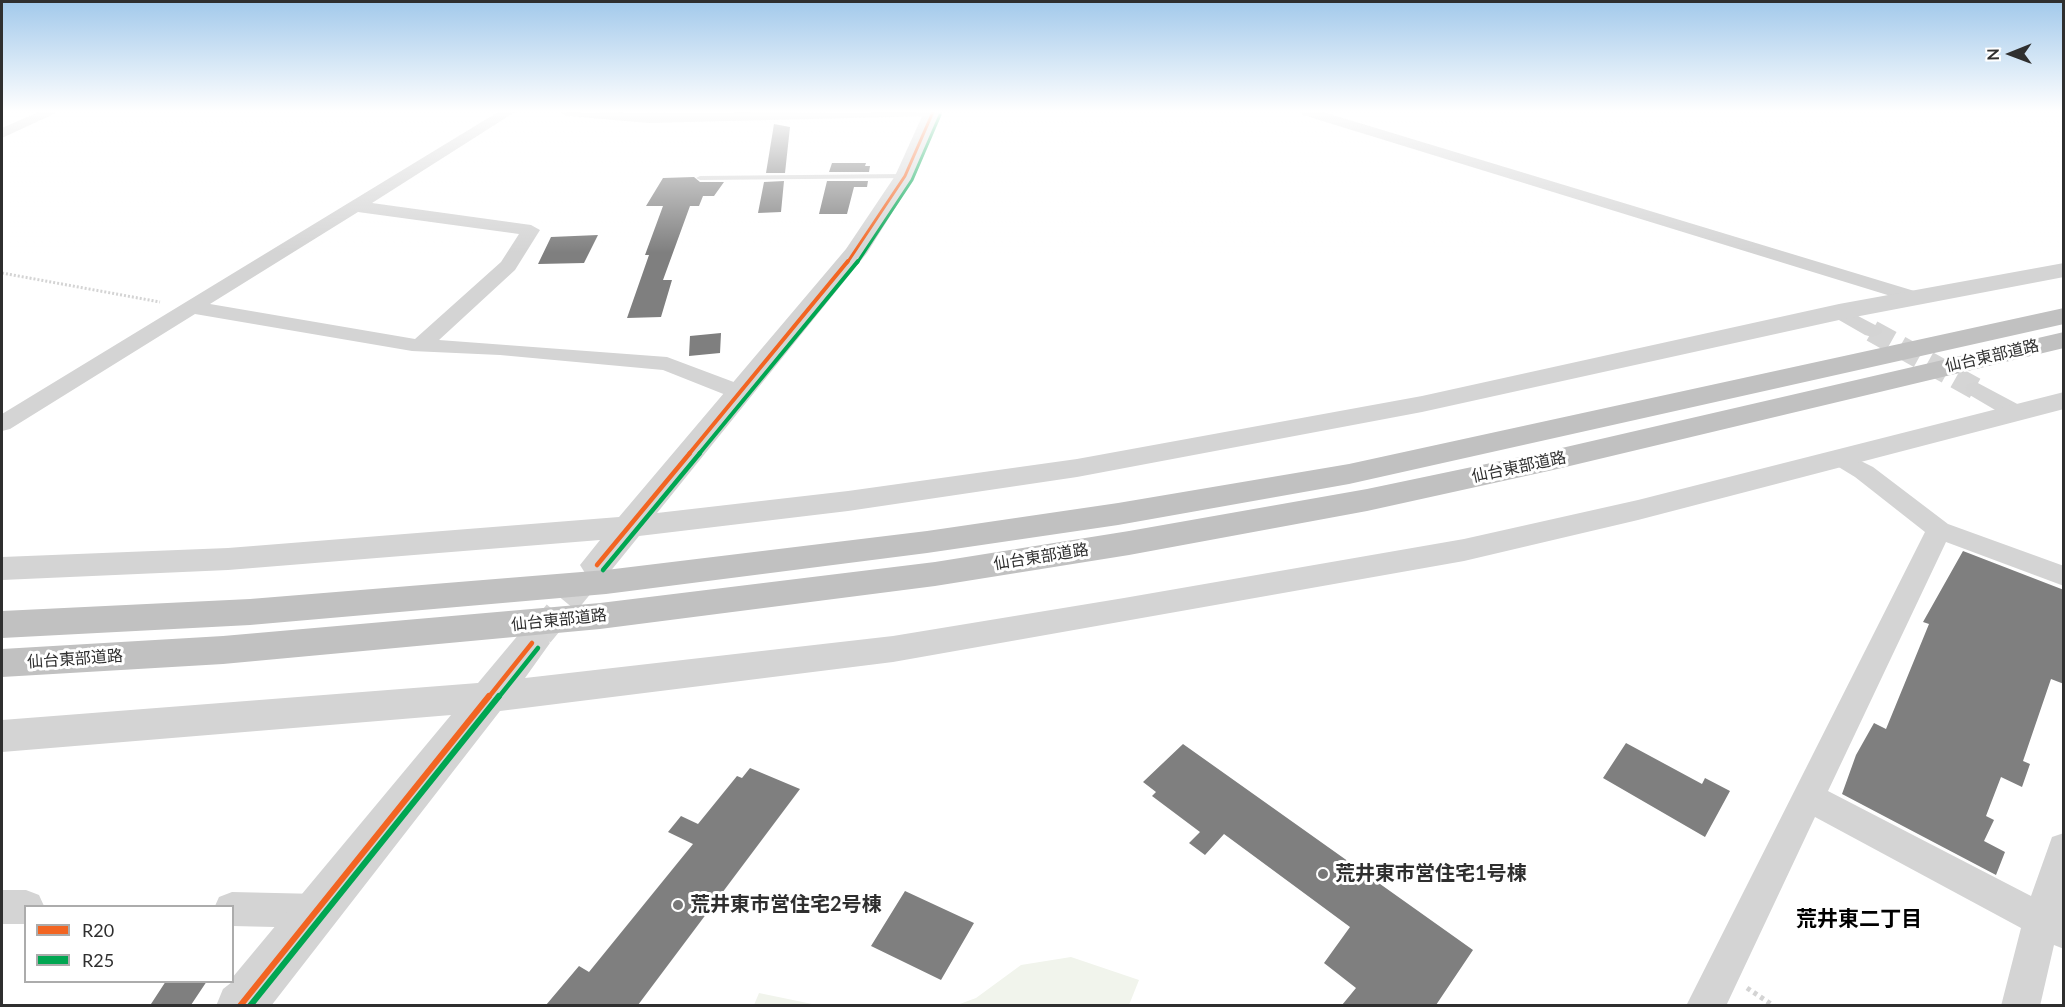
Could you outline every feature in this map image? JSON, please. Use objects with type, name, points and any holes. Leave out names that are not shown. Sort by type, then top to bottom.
[{"type":"highway","name":"仙台東部道路","points":[[2,626],[250,612],[606,582],[837,554],[1107,516],[1349,474],[2064,316]]},
{"type":"highway","name":"仙台東部道路","points":[[2,663],[234,649],[600,616],[946,572],[1129,543],[1367,500],[1553,460],[2064,340]]},
{"type":"street","points":[[2,424],[432,159]]},
{"type":"street","points":[[597,565],[855,253],[905,176],[912,159]]},
{"type":"street","points":[[1462,159],[1914,297]]},
{"type":"street","points":[[355,206],[531,230],[508,266],[421,345]]},
{"type":"street","points":[[2,569],[228,559],[627,527],[848,501],[1077,468],[1422,404],[1839,312],[2064,270]]},
{"type":"street","points":[[190,307],[421,345],[500,349],[667,364],[739,392]]},
{"type":"street","points":[[1839,312],[1872,331]]},
{"type":"street","points":[[1976,389],[2015,412]]},
{"type":"street","points":[[2,735],[491,697],[893,649],[1124,611],[1464,549],[1638,510],[2064,400]]},
{"type":"street","points":[[1841,458],[1864,472],[1939,530],[2064,578]]},
{"type":"street","points":[[1705,1005],[1939,530]]},
{"type":"street","points":[[240,1005],[491,697],[532,643]]},
{"type":"street","points":[[1808,797],[2052,926]]},
{"type":"street","points":[[2020,1005],[2052,926],[2064,848]]},
{"type":"street","points":[[2,907],[24,907]]},
{"type":"street","points":[[234,909],[318,911]]},
{"type":"lane","points":[[700,178],[905,176]]},
{"type":"path","points":[[2,273],[190,307]]},
{"type":"shaded area","points":[[1071,957],[1139,980],[1129,1005],[957,1005],[976,998],[1021,965]]},
{"type":"shaded area","points":[[759,993],[817,1005],[754,1005]]},
{"type":"building","points":[[768,159],[787,159],[785,173],[766,173]]},
{"type":"building","points":[[832,163],[866,163],[865,166],[870,166],[869,172],[829,172]]},
{"type":"building","points":[[694,177],[700,182],[724,182],[714,196],[703,196],[699,206],[690,206],[663,280],[672,280],[661,317],[627,318],[649,255],[645,255],[663,206],[646,206],[663,178]]},
{"type":"building","points":[[784,181],[781,212],[758,213],[764,182]]},
{"type":"building","points":[[827,181],[868,181],[867,187],[854,187],[847,214],[819,214]]},
{"type":"building","points":[[598,235],[584,263],[538,264],[551,237]]},
{"type":"building","points":[[721,333],[720,353],[689,356],[690,336]]},
{"type":"building","points":[[1963,551],[2064,590],[2064,684],[2051,679],[2023,761],[2030,764],[2022,787],[2001,777],[1986,816],[1994,820],[1984,841],[2005,852],[1996,875],[1842,794],[1856,755],[1874,723],[1886,729],[1929,624],[1923,622]]},
{"type":"building","points":[[1626,743],[1702,784],[1705,778],[1730,791],[1705,837],[1603,778]]},
{"type":"building","name":"荒井東市営住宅1号棟","points":[[1183,744],[1473,950],[1436,1005],[1342,1005],[1356,988],[1324,963],[1350,927],[1224,834],[1205,855],[1189,843],[1200,832],[1152,796],[1156,792],[1143,782]]},
{"type":"building","name":"荒井東市営住宅2号棟","points":[[750,768],[800,789],[638,1005],[546,1005],[579,966],[589,972],[693,844],[668,832],[681,816],[698,824],[737,776],[742,778]]},
{"type":"building","points":[[905,891],[974,923],[941,980],[871,946]]},
{"type":"building","points":[[165,983],[206,983],[191,1005],[151,1004]]},
{"type":"tunnel","points":[[1872,331],[1976,389]]},
{"type":"tunnel","points":[[540,634],[591,572]]},
{"type":"transit line","name":"R20","points":[[597,565],[855,253],[905,176],[912,159]]},
{"type":"transit line","name":"R25","points":[[603,570],[861,258],[912,180],[921,159]]},
{"type":"transit line","name":"R20","points":[[240,1006],[532,643]]},
{"type":"transit line","name":"R25","points":[[250,1006],[538,648]]},
{"type":"place","name":"荒井東市営住宅1号棟","points":[[1323,874]]},
{"type":"place","name":"荒井東市営住宅2号棟","points":[[678,905]]},
{"type":"district","name":"荒井東二丁目","points":[[1859,919]]}]
